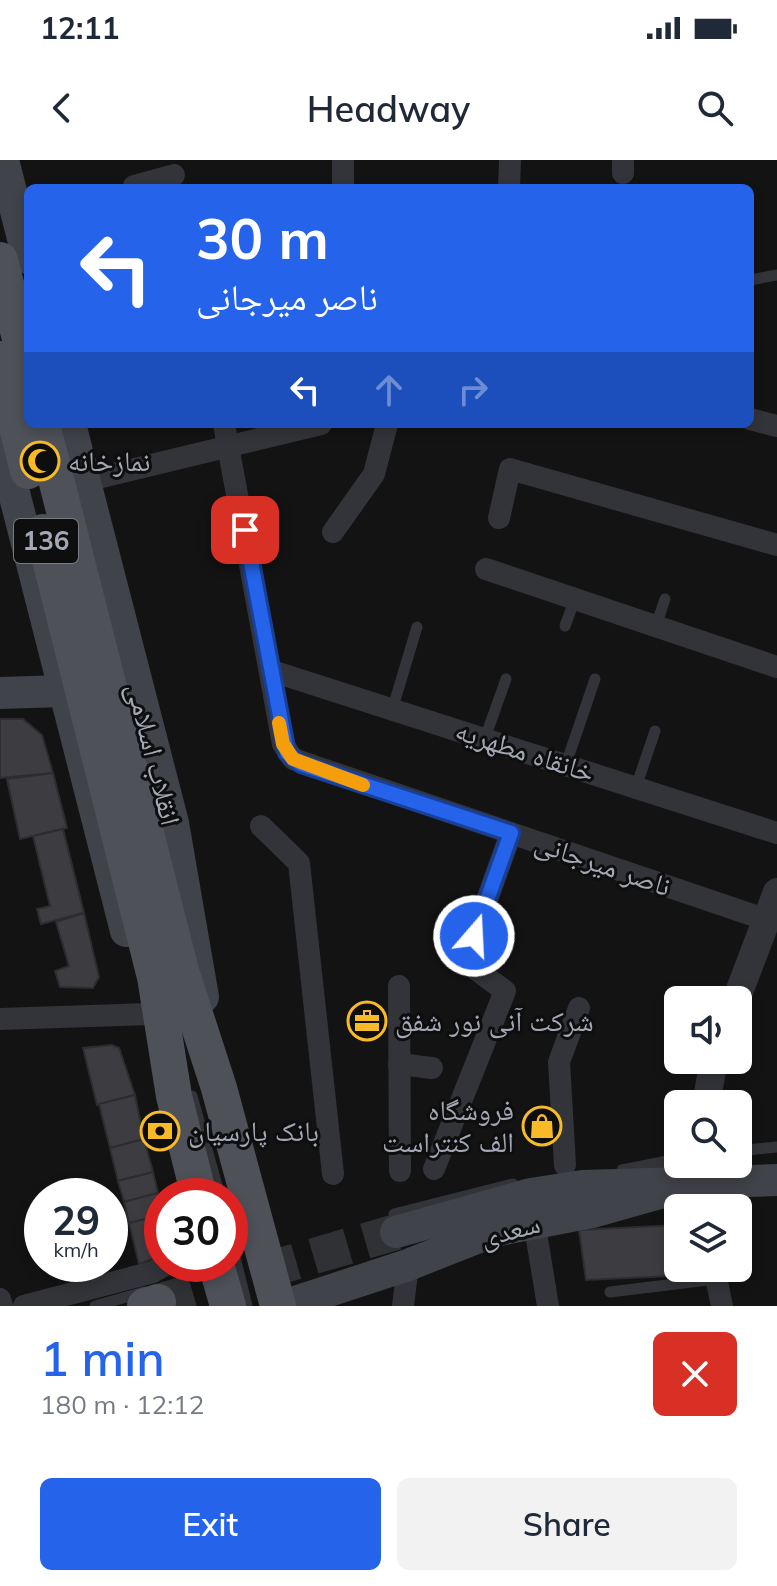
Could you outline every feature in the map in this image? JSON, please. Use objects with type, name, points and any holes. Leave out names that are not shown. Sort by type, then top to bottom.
[{"type":"main road","points":[[3,160],[24,242]]},
{"type":"main road","points":[[0,260],[24,354]]},
{"type":"main road","name":"136","points":[[0,359],[103,718]]},
{"type":"main road","points":[[0,415],[24,395]]},
{"type":"main road","name":"136","points":[[43,428],[103,718]]},
{"type":"main road","name":"انقلاب اسلامی","points":[[71,428],[173,823],[191,1083]]},
{"type":"main road","name":"انقلاب اسلامی","points":[[0,438],[63,691],[150,1014],[191,1083],[280,1306]]},
{"type":"main road","points":[[0,693],[63,691]]},
{"type":"main road","name":"انقلاب اسلامی","points":[[103,718],[168,974],[212,1178]]},
{"type":"main road","points":[[395,1223],[544,1192],[664,1178]]},
{"type":"main road","name":"سعدی","points":[[280,1306],[408,1265],[494,1231],[592,1212],[679,1178]]},
{"type":"main road","points":[[730,1178],[777,1180]]},
{"type":"main road","points":[[221,1282],[228,1306]]},
{"type":"street","points":[[343,160],[343,184]]},
{"type":"street","points":[[509,184],[510,160]]},
{"type":"street","points":[[141,184],[174,174]]},
{"type":"street","points":[[754,420],[777,426]]},
{"type":"street","points":[[85,481],[227,434],[283,428]]},
{"type":"street","points":[[333,532],[374,474],[386,428]]},
{"type":"street","points":[[227,434],[272,671]]},
{"type":"street","points":[[499,518],[510,469],[777,545]]},
{"type":"street","points":[[486,569],[777,667]]},
{"type":"street","name":"خانقاه مطهریه","points":[[272,671],[393,707],[777,833]]},
{"type":"street","name":"ناصر میرجانی","points":[[272,671],[283,744],[287,753],[301,764],[767,920]]},
{"type":"street","points":[[261,826],[299,863],[333,1174]]},
{"type":"street","points":[[474,936],[511,833]]},
{"type":"street","points":[[741,986],[777,892]]},
{"type":"street","points":[[434,1169],[505,991],[466,962]]},
{"type":"street","points":[[399,986],[400,1171]]},
{"type":"street","points":[[565,1165],[559,1062],[579,1008]]},
{"type":"street","points":[[0,1019],[150,1014]]},
{"type":"street","points":[[399,1064],[432,1068]]},
{"type":"street","points":[[534,1221],[548,1306]]},
{"type":"street","points":[[403,1306],[408,1265]]},
{"type":"street","points":[[24,1306],[144,1274]]},
{"type":"street","points":[[717,1282],[722,1306]]},
{"type":"street","points":[[0,1299],[2,1306]]},
{"type":"lane","points":[[754,279],[777,275]]},
{"type":"lane","points":[[565,626],[575,599]]},
{"type":"lane","points":[[656,626],[665,599]]},
{"type":"lane","points":[[393,707],[417,627]]},
{"type":"lane","points":[[485,738],[506,679]]},
{"type":"lane","points":[[566,764],[595,679]]},
{"type":"lane","points":[[636,787],[655,731]]},
{"type":"lane","points":[[168,974],[217,1134]]},
{"type":"lane","points":[[191,1083],[215,1178]]},
{"type":"lane","points":[[752,1150],[777,1147]]},
{"type":"lane","points":[[395,1223],[523,1182],[664,1177]]},
{"type":"lane","points":[[241,1282],[247,1306]]},
{"type":"lane","points":[[610,1292],[665,1282]]},
{"type":"lane","points":[[95,1306],[152,1299]]},
{"type":"building","points":[[0,719],[23,719],[42,735],[53,773],[0,778]]},
{"type":"building","points":[[53,773],[67,828],[20,839],[7,779]]},
{"type":"building","points":[[63,829],[84,913],[41,924],[37,909],[50,906],[33,836]]},
{"type":"building","points":[[84,913],[99,977],[93,988],[60,987],[55,971],[69,966],[56,922]]},
{"type":"building","points":[[112,1045],[119,1048],[135,1095],[97,1105],[83,1048]]},
{"type":"building","points":[[135,1095],[144,1139],[110,1148],[99,1104]]},
{"type":"building","points":[[144,1139],[153,1172],[117,1178],[110,1148]]},
{"type":"building","points":[[153,1172],[154,1178],[144,1178],[144,1197],[128,1201],[128,1178]]},
{"type":"building","points":[[144,1197],[144,1219],[129,1223],[128,1201]]},
{"type":"building","points":[[144,1219],[144,1262],[139,1264],[129,1223]]},
{"type":"building","points":[[664,1226],[664,1276],[586,1280],[579,1230]]},
{"type":"tunnel","points":[[158,1302],[396,1232]]},
{"type":"slow traffic","points":[[279,723],[283,744],[293,759],[363,785]]},
{"type":"place","name":"نمازخانه","points":[[40,461]]},
{"type":"place","name":"شرکت آنی نور شفق","points":[[367,1021]]},
{"type":"place","name":"فروشگاه الف کنتراست","points":[[542,1126]]},
{"type":"place","name":"بانک پارسیان","points":[[160,1131]]},
{"type":"route","points":[[245,530],[287,753],[301,764],[511,833],[474,936]]}]
